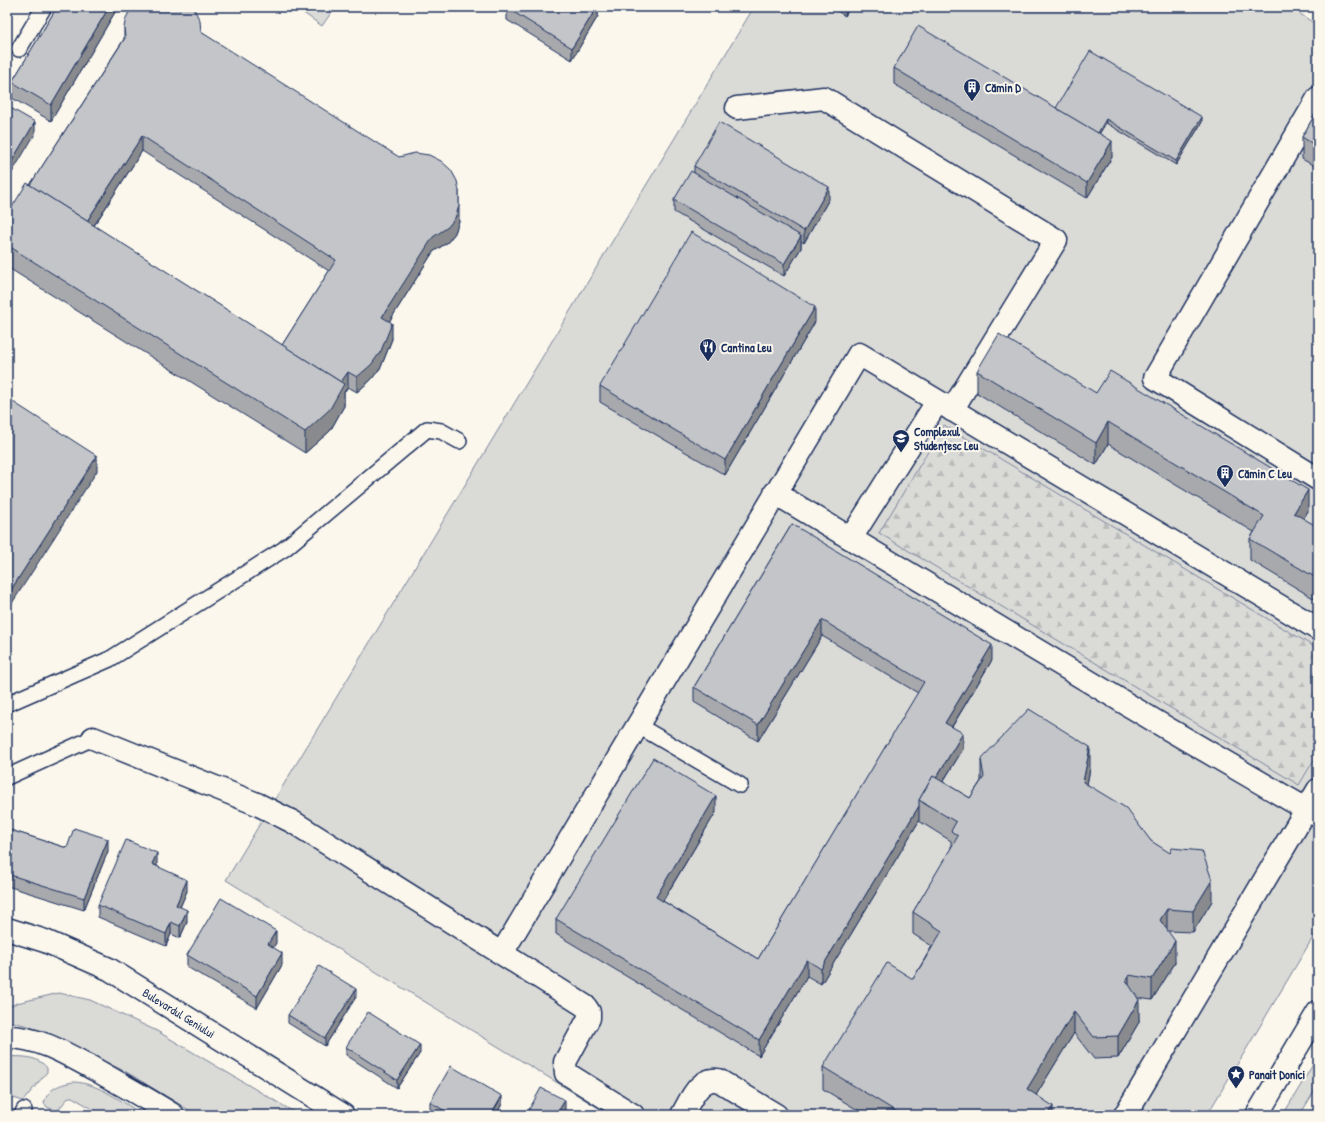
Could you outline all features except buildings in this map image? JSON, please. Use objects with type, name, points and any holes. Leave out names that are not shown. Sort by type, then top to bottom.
[{"type":"street","points":[[738,108],[824,98],[1056,240],[945,406],[851,538]]},
{"type":"street","points":[[1318,98],[1155,378],[1318,479]]},
{"type":"street","points":[[502,952],[859,354],[1318,629]]},
{"type":"street","points":[[775,493],[1312,813]]},
{"type":"street","points":[[93,738],[256,804],[293,822],[502,952],[585,1006],[589,1012],[590,1018],[565,1062],[566,1073],[633,1115]]},
{"type":"street","points":[[1124,1115],[1312,813],[1318,790]]},
{"type":"street","name":"Bulevardul Geniului","points":[[7,929],[57,946],[109,969],[343,1115]]},
{"type":"street","points":[[1257,1115],[1318,1012]]},
{"type":"street","points":[[7,1037],[31,1039],[50,1046],[127,1087],[174,1115]]},
{"type":"street","points":[[682,1115],[699,1087],[704,1082],[711,1079],[718,1080],[776,1115]]},
{"type":"lane","points":[[19,49],[44,7]]},
{"type":"lane","points":[[7,704],[110,659],[284,549],[427,429],[441,431],[459,441]]},
{"type":"lane","points":[[637,725],[740,785]]},
{"type":"lane","points":[[7,777],[93,738]]},
{"type":"green space","points":[[295,7],[335,7],[322,26]]},
{"type":"green space","name":"Complexul Studențesc Leu","points":[[754,7],[1290,7],[1318,26],[1318,929],[1207,1115],[610,1115],[226,880]]},
{"type":"green space","points":[[944,425],[1318,649],[1318,753],[1299,785],[879,533]]},
{"type":"green space","points":[[59,993],[90,1000],[157,1031],[299,1115],[197,1115],[128,1073],[66,1042],[28,1026],[9,1021],[7,1018],[8,1007],[17,1003]]},
{"type":"green space","points":[[1318,1056],[1318,1085],[1300,1115],[1283,1115]]},
{"type":"green space","points":[[7,1057],[34,1059],[39,1061],[47,1068],[47,1072],[23,1101],[7,1096]]},
{"type":"green space","points":[[74,1082],[83,1083],[102,1090],[144,1115],[103,1115],[72,1097],[69,1097],[57,1111],[47,1107],[44,1103],[48,1094],[52,1090],[64,1084]]},
{"type":"place","name":"Cămin D","points":[[972,102]]},
{"type":"place","name":"Cantina Leu","points":[[708,362]]},
{"type":"place","name":"Complexul Studențesc Leu","points":[[901,453]]},
{"type":"place","name":"Cămin C Leu","points":[[1225,488]]},
{"type":"place","name":"Panait Donici","points":[[1236,1089]]}]
